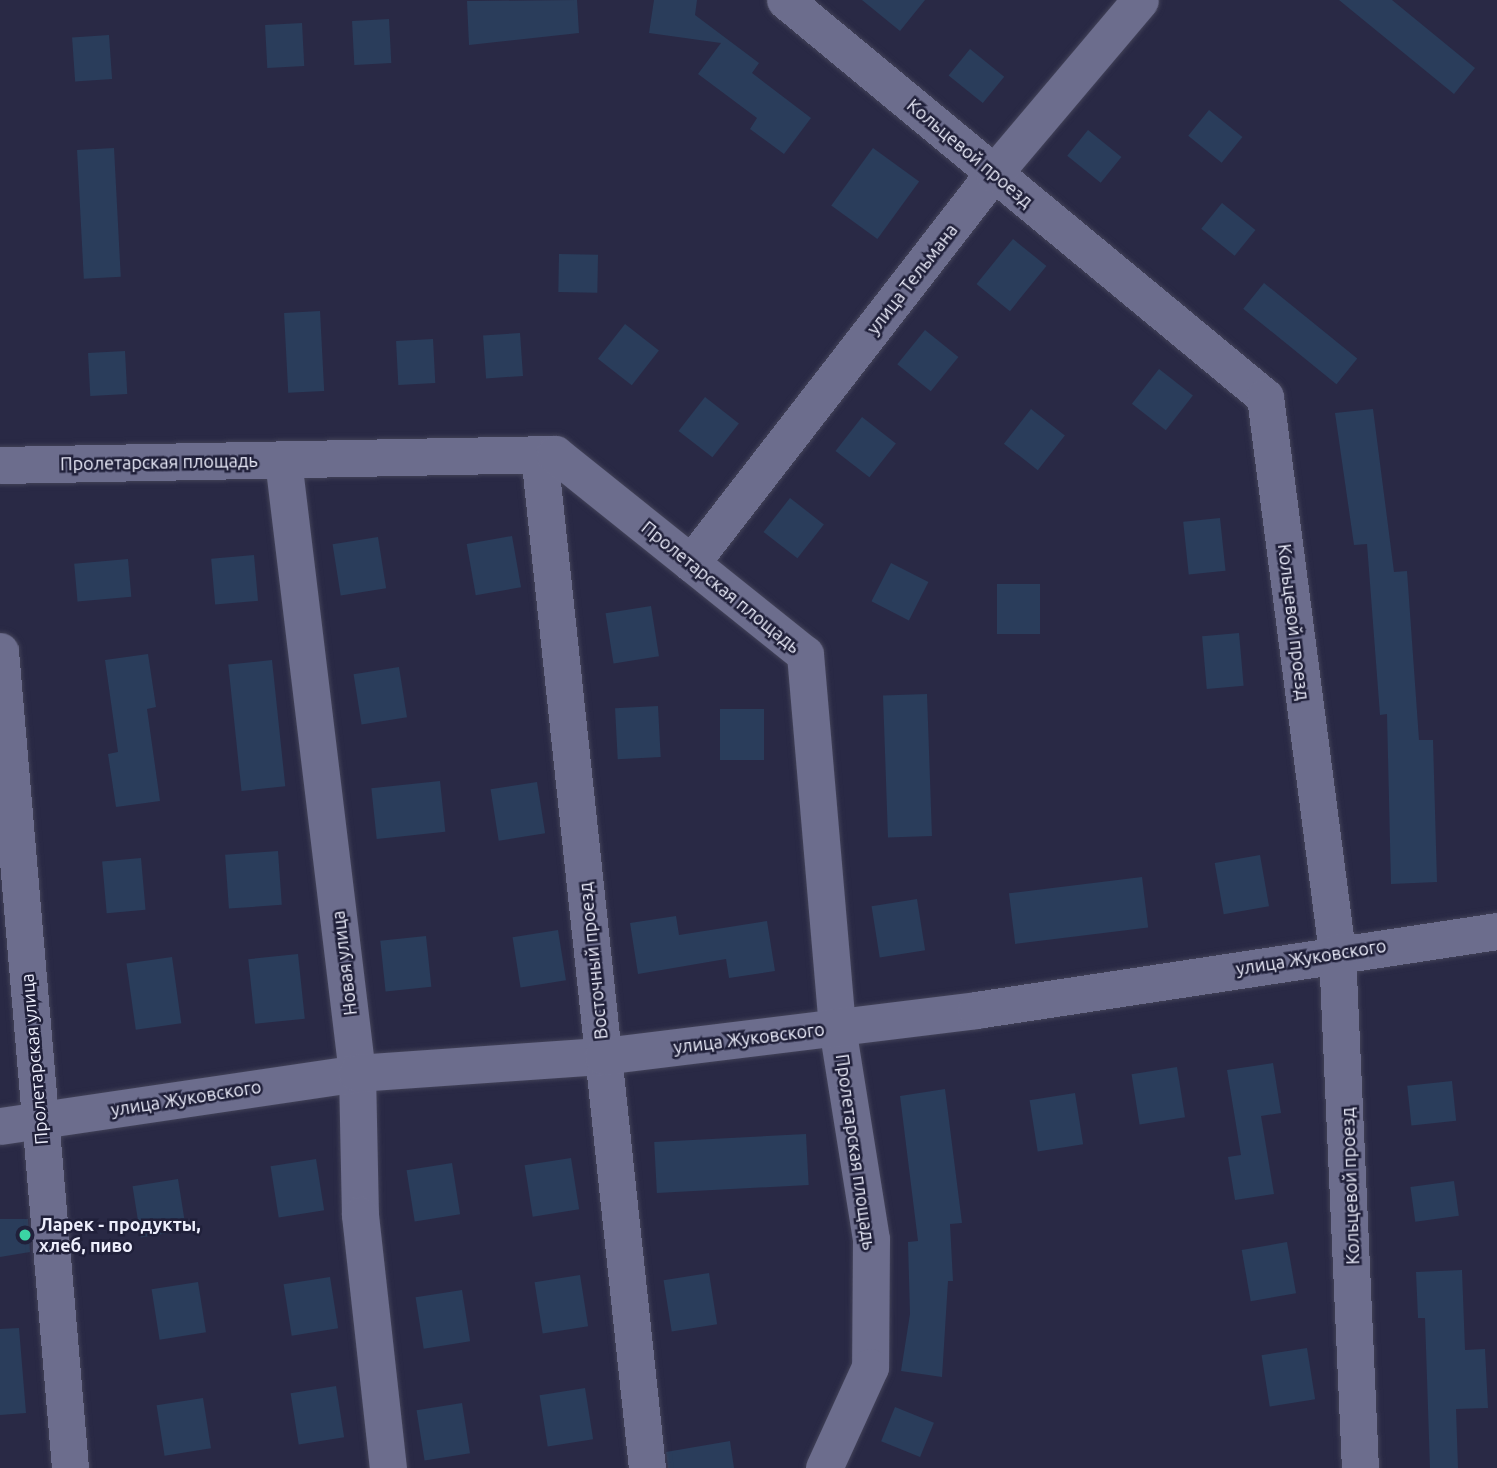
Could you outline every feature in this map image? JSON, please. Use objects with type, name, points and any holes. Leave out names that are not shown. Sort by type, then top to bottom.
[{"type":"street","name":"Кольцевой проезд","points":[[785,0],[1265,397],[1337,952],[1360,1468]]},
{"type":"street","name":"улица Тельмана","points":[[691,563],[994,173],[1140,0]]},
{"type":"street","name":"Восточный проезд","points":[[539,454],[647,1468]]},
{"type":"street","name":"Пролетарская площадь","points":[[0,465],[555,454],[805,654],[837,1027],[871,1239],[870,1367],[824,1468]]},
{"type":"street","name":"Новая улица","points":[[283,460],[357,1073],[360,1215],[388,1468]]},
{"type":"street","name":"Пролетарская улица","points":[[0,651],[39,1122],[60,1467]]},
{"type":"street","name":"улица Жуковского","points":[[0,1126],[357,1073],[603,1056],[837,1027],[1337,952],[1497,931]]},
{"type":"building","points":[[577,0],[579,33],[469,45],[467,1]]},
{"type":"building","points":[[654,0],[697,0],[695,15],[759,63],[752,73],[811,118],[784,154],[750,129],[757,118],[698,74],[721,43],[649,33]]},
{"type":"building","points":[[862,0],[925,0],[900,31]]},
{"type":"building","points":[[1339,0],[1392,0],[1475,68],[1454,94]]},
{"type":"building","points":[[389,19],[391,63],[354,65],[352,21]]},
{"type":"building","points":[[302,23],[304,66],[267,68],[265,25]]},
{"type":"building","points":[[109,35],[112,79],[75,81],[72,38]]},
{"type":"building","points":[[970,49],[1004,77],[983,103],[949,75]]},
{"type":"building","points":[[1209,110],[1242,137],[1222,163],[1188,136]]},
{"type":"building","points":[[1088,130],[1121,157],[1101,183],[1067,156]]},
{"type":"building","points":[[114,148],[121,277],[84,279],[77,150]]},
{"type":"building","points":[[873,148],[919,182],[877,239],[831,205]]},
{"type":"building","points":[[1222,203],[1255,230],[1235,256],[1201,229]]},
{"type":"building","points":[[1013,239],[1046,266],[1010,311],[976,284]]},
{"type":"building","points":[[559,254],[598,255],[597,293],[558,292]]},
{"type":"building","points":[[1264,283],[1357,359],[1336,384],[1243,309]]},
{"type":"building","points":[[320,311],[324,391],[288,393],[284,313]]},
{"type":"building","points":[[625,324],[659,350],[632,385],[598,359]]},
{"type":"building","points":[[925,330],[958,357],[931,391],[897,364]]},
{"type":"building","points":[[520,333],[523,376],[486,378],[483,336]]},
{"type":"building","points":[[433,339],[435,383],[398,385],[396,341]]},
{"type":"building","points":[[125,351],[127,394],[90,396],[88,353]]},
{"type":"building","points":[[1159,369],[1193,395],[1166,430],[1132,404]]},
{"type":"building","points":[[705,397],[739,423],[712,457],[679,431]]},
{"type":"building","points":[[1031,409],[1065,435],[1038,470],[1004,444]]},
{"type":"building","points":[[1373,409],[1394,572],[1407,571],[1419,740],[1433,740],[1437,882],[1391,884],[1387,714],[1380,715],[1367,544],[1354,545],[1335,413]]},
{"type":"building","points":[[862,417],[896,443],[869,477],[836,451]]},
{"type":"building","points":[[790,498],[824,524],[797,558],[764,532]]},
{"type":"building","points":[[1220,518],[1226,571],[1189,575],[1183,522]]},
{"type":"building","points":[[512,536],[521,587],[476,595],[467,544]]},
{"type":"building","points":[[378,537],[386,588],[341,596],[333,544]]},
{"type":"building","points":[[254,555],[258,601],[215,605],[211,559]]},
{"type":"building","points":[[128,559],[131,597],[78,602],[74,564]]},
{"type":"building","points":[[891,563],[928,582],[909,620],[871,601]]},
{"type":"building","points":[[997,584],[1040,584],[1040,634],[997,634]]},
{"type":"building","points":[[651,606],[659,656],[614,664],[606,613]]},
{"type":"building","points":[[1239,633],[1244,686],[1207,689],[1202,636]]},
{"type":"building","points":[[148,654],[156,707],[147,709],[160,801],[116,807],[108,754],[118,752],[105,660]]},
{"type":"building","points":[[272,660],[285,786],[242,791],[228,665]]},
{"type":"building","points":[[399,667],[407,717],[362,725],[354,674]]},
{"type":"building","points":[[927,694],[932,836],[888,837],[883,696]]},
{"type":"building","points":[[658,706],[661,757],[618,759],[615,708]]},
{"type":"building","points":[[720,709],[764,709],[764,760],[720,760]]},
{"type":"building","points":[[440,781],[445,832],[377,839],[371,788]]},
{"type":"building","points":[[537,782],[545,833],[499,841],[491,789]]},
{"type":"building","points":[[278,851],[282,905],[229,909],[225,855]]},
{"type":"building","points":[[1260,855],[1269,906],[1224,914],[1215,863]]},
{"type":"building","points":[[141,858],[146,910],[107,913],[102,861]]},
{"type":"building","points":[[1142,877],[1148,928],[1015,944],[1009,893]]},
{"type":"building","points":[[917,899],[925,950],[880,958],[872,906]]},
{"type":"building","points":[[676,916],[679,935],[767,921],[775,971],[729,978],[726,959],[638,974],[630,923]]},
{"type":"building","points":[[558,930],[566,980],[521,988],[513,937]]},
{"type":"building","points":[[426,936],[431,987],[386,992],[380,941]]},
{"type":"building","points":[[298,954],[305,1019],[255,1024],[248,959]]},
{"type":"building","points":[[172,957],[181,1023],[136,1030],[126,963]]},
{"type":"building","points":[[1273,1063],[1281,1113],[1261,1116],[1274,1194],[1235,1200],[1228,1157],[1241,1155],[1227,1070]]},
{"type":"building","points":[[1177,1067],[1185,1117],[1140,1125],[1132,1074]]},
{"type":"building","points":[[1452,1081],[1456,1121],[1411,1125],[1407,1086]]},
{"type":"building","points":[[945,1089],[962,1223],[950,1224],[953,1281],[948,1281],[942,1377],[901,1371],[910,1314],[908,1242],[918,1241],[900,1096]]},
{"type":"building","points":[[1075,1093],[1083,1144],[1038,1152],[1030,1100]]},
{"type":"building","points":[[806,1134],[809,1185],[657,1193],[654,1142]]},
{"type":"building","points":[[571,1158],[579,1209],[533,1217],[525,1165]]},
{"type":"building","points":[[316,1159],[324,1210],[279,1218],[271,1166]]},
{"type":"building","points":[[452,1163],[460,1214],[415,1222],[407,1170]]},
{"type":"building","points":[[178,1179],[186,1230],[141,1238],[133,1186]]},
{"type":"building","points":[[1454,1181],[1459,1216],[1415,1222],[1410,1187]]},
{"type":"building","points":[[0,1219],[28,1219],[30,1252],[0,1257]]},
{"type":"building","points":[[1287,1242],[1296,1293],[1251,1301],[1242,1250]]},
{"type":"building","points":[[1462,1270],[1465,1350],[1485,1349],[1488,1408],[1456,1409],[1458,1468],[1430,1468],[1425,1318],[1418,1318],[1416,1272]]},
{"type":"building","points":[[709,1273],[717,1324],[672,1332],[664,1280]]},
{"type":"building","points":[[580,1275],[588,1326],[543,1334],[535,1282]]},
{"type":"building","points":[[330,1277],[338,1328],[292,1336],[284,1284]]},
{"type":"building","points":[[198,1282],[206,1332],[160,1340],[152,1289]]},
{"type":"building","points":[[462,1290],[470,1341],[424,1349],[416,1297]]},
{"type":"building","points":[[19,1328],[26,1413],[0,1415],[0,1329]]},
{"type":"building","points":[[1307,1348],[1315,1399],[1270,1407],[1262,1355]]},
{"type":"building","points":[[336,1386],[344,1437],[299,1445],[291,1393]]},
{"type":"building","points":[[585,1388],[593,1439],[548,1447],[540,1395]]},
{"type":"building","points":[[203,1398],[211,1448],[165,1456],[157,1405]]},
{"type":"building","points":[[462,1403],[470,1453],[425,1461],[417,1410]]},
{"type":"building","points":[[895,1407],[934,1423],[920,1457],[881,1441]]},
{"type":"building","points":[[730,1441],[734,1468],[668,1468],[666,1452]]},
{"type":"place","name":"Ларек - продукты, хлеб, пиво","points":[[25,1235]]}]
